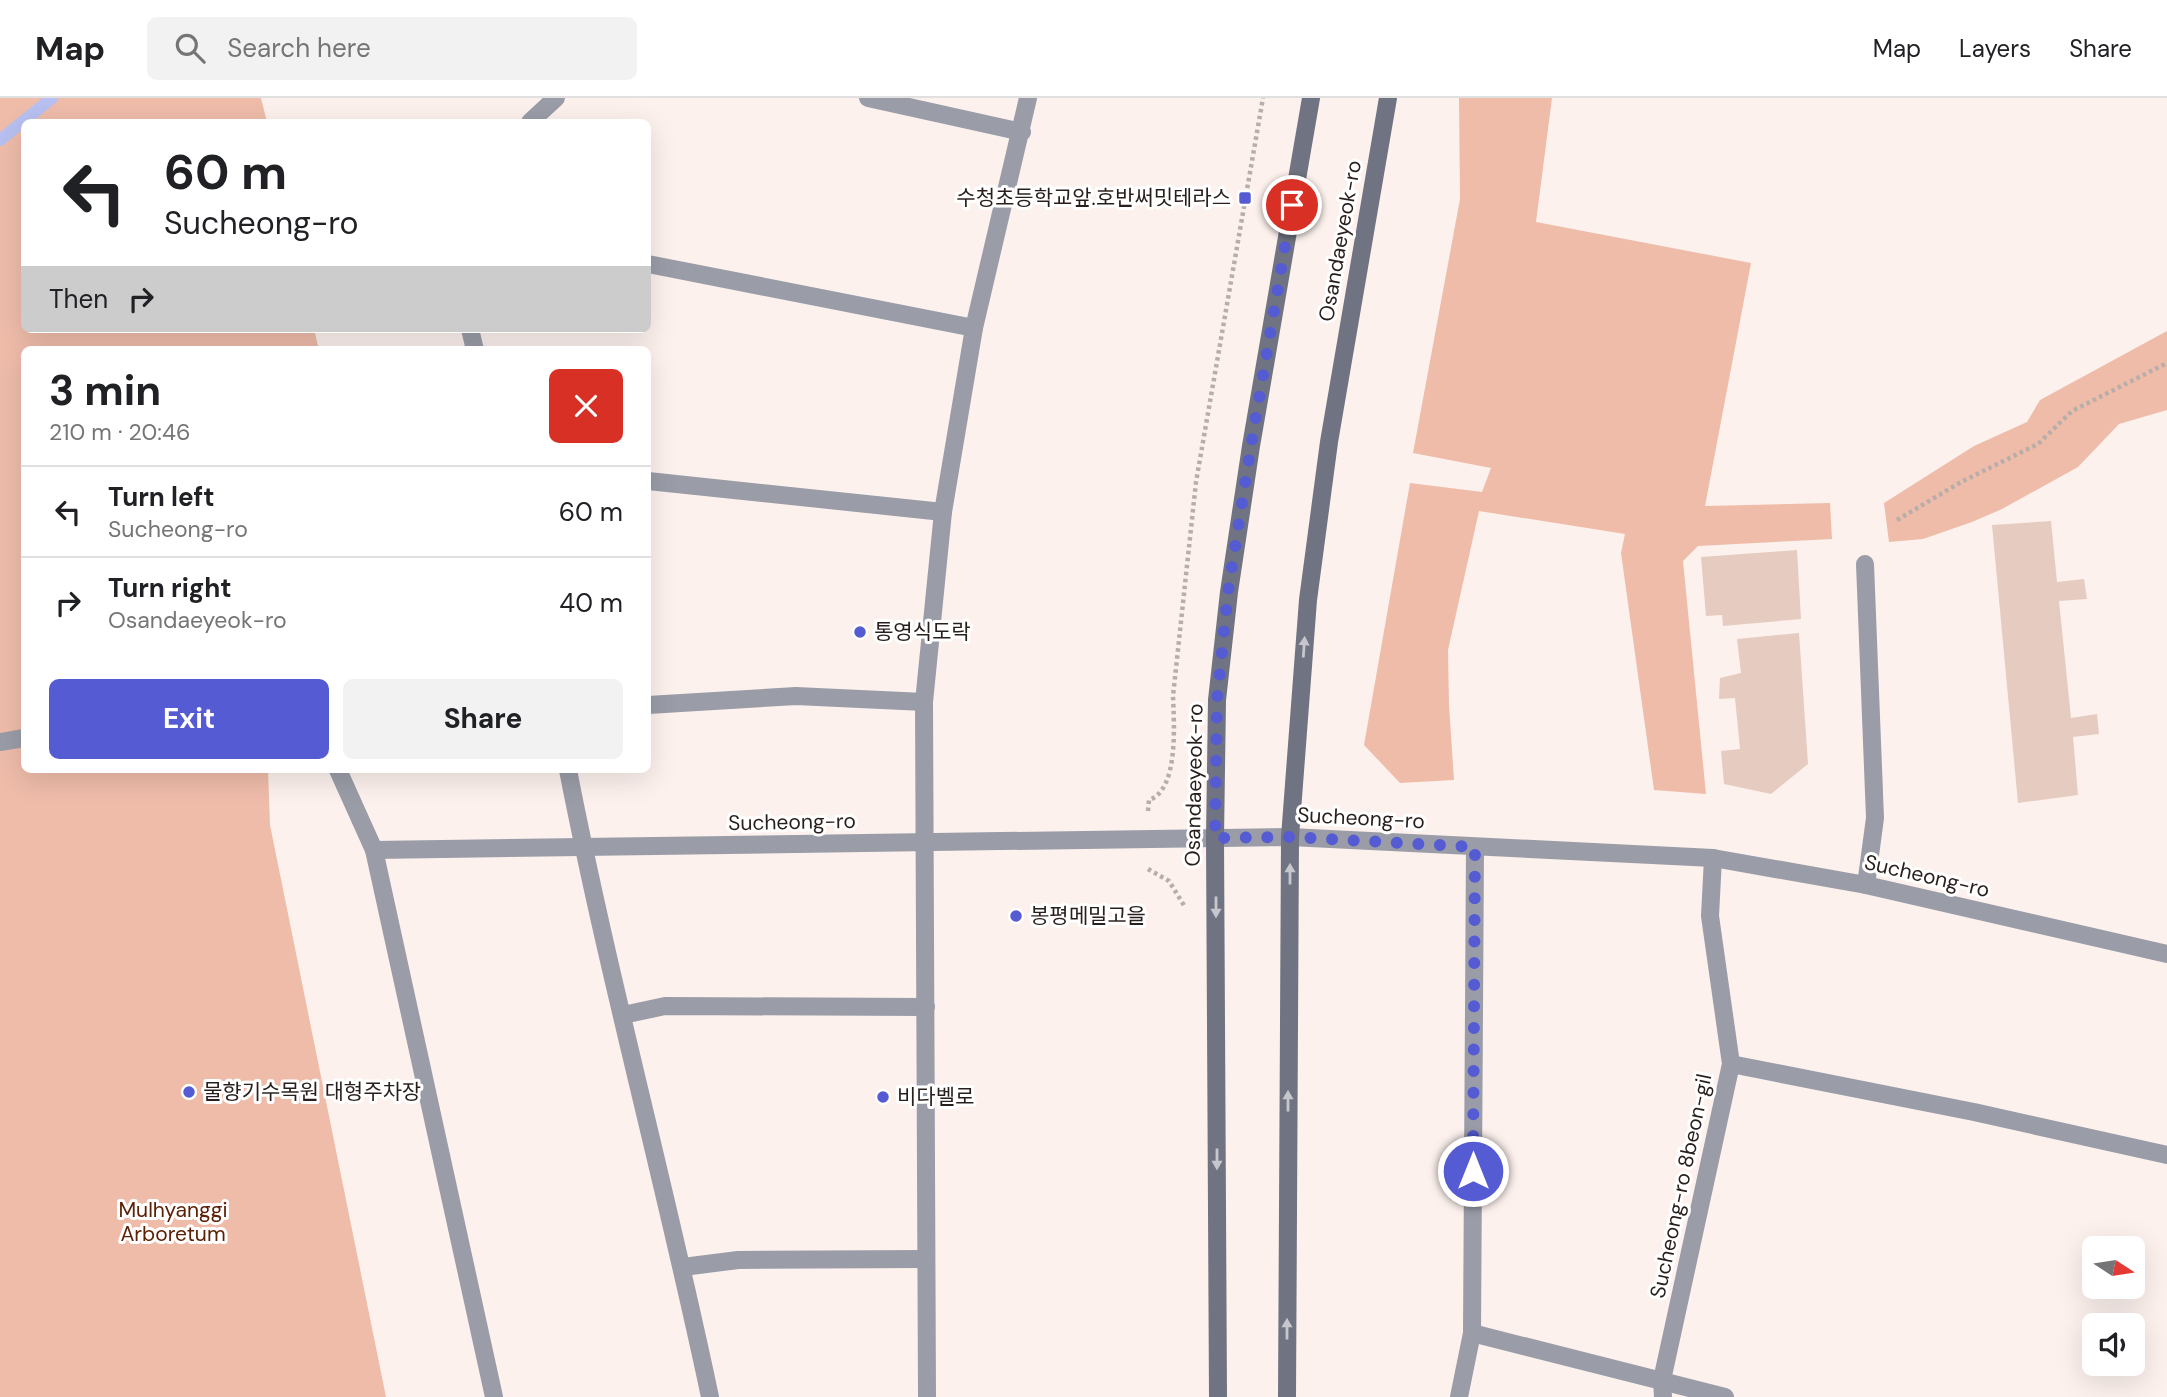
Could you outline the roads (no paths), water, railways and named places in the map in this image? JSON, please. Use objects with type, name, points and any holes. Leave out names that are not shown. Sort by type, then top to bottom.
[{"type":"main road","name":"Osandaeyeok-ro","points":[[1219,1397],[1215,838],[1217,700],[1228,592],[1311,98]]},
{"type":"main road","name":"Osandaeyeok-ro","points":[[1287,1397],[1290,837],[1308,600],[1329,442],[1388,98]]},
{"type":"street","points":[[533,119],[556,98]]},
{"type":"street","points":[[868,98],[1022,132]]},
{"type":"street","points":[[927,1397],[924,702],[943,512],[974,328],[1028,98]]},
{"type":"street","points":[[651,265],[974,328]]},
{"type":"street","points":[[651,481],[943,512]]},
{"type":"street","points":[[1865,564],[1875,818],[1866,885]]},
{"type":"street","points":[[651,705],[796,696],[924,702]]},
{"type":"street","points":[[0,742],[21,738]]},
{"type":"street","points":[[339,773],[374,850],[494,1397]]},
{"type":"street","points":[[569,773],[583,847],[683,1267],[710,1397]]},
{"type":"street","name":"Sucheong-ro","points":[[374,850],[1290,837],[1713,858],[1866,885],[2167,954]]},
{"type":"street","points":[[1459,1397],[1472,1333],[1475,847]]},
{"type":"street","name":"Sucheong-ro 8beon-gil","points":[[1663,1389],[1731,1064],[1710,916],[1713,858]]},
{"type":"street","points":[[623,1015],[666,1006],[926,1007]]},
{"type":"street","points":[[1731,1064],[1974,1112],[2167,1155]]},
{"type":"street","points":[[683,1267],[738,1260],[925,1259]]},
{"type":"street","points":[[1472,1333],[1663,1389],[1725,1397]]},
{"type":"waterway","points":[[26,119],[52,98]]},
{"type":"waterway","points":[[0,140],[21,123]]},
{"type":"place","name":"수청초등학교앞.호반써밋테라스","points":[[1245,198]]},
{"type":"place","name":"통영식도락","points":[[860,632]]},
{"type":"place","name":"봉평메밀고을","points":[[1016,916]]},
{"type":"place","name":"물향기수목원 대형주차장","points":[[189,1092]]},
{"type":"place","name":"비다벨로","points":[[883,1097]]},
{"type":"park label","name":"Mulhyanggi Arboretum","points":[[173,1222]]}]
